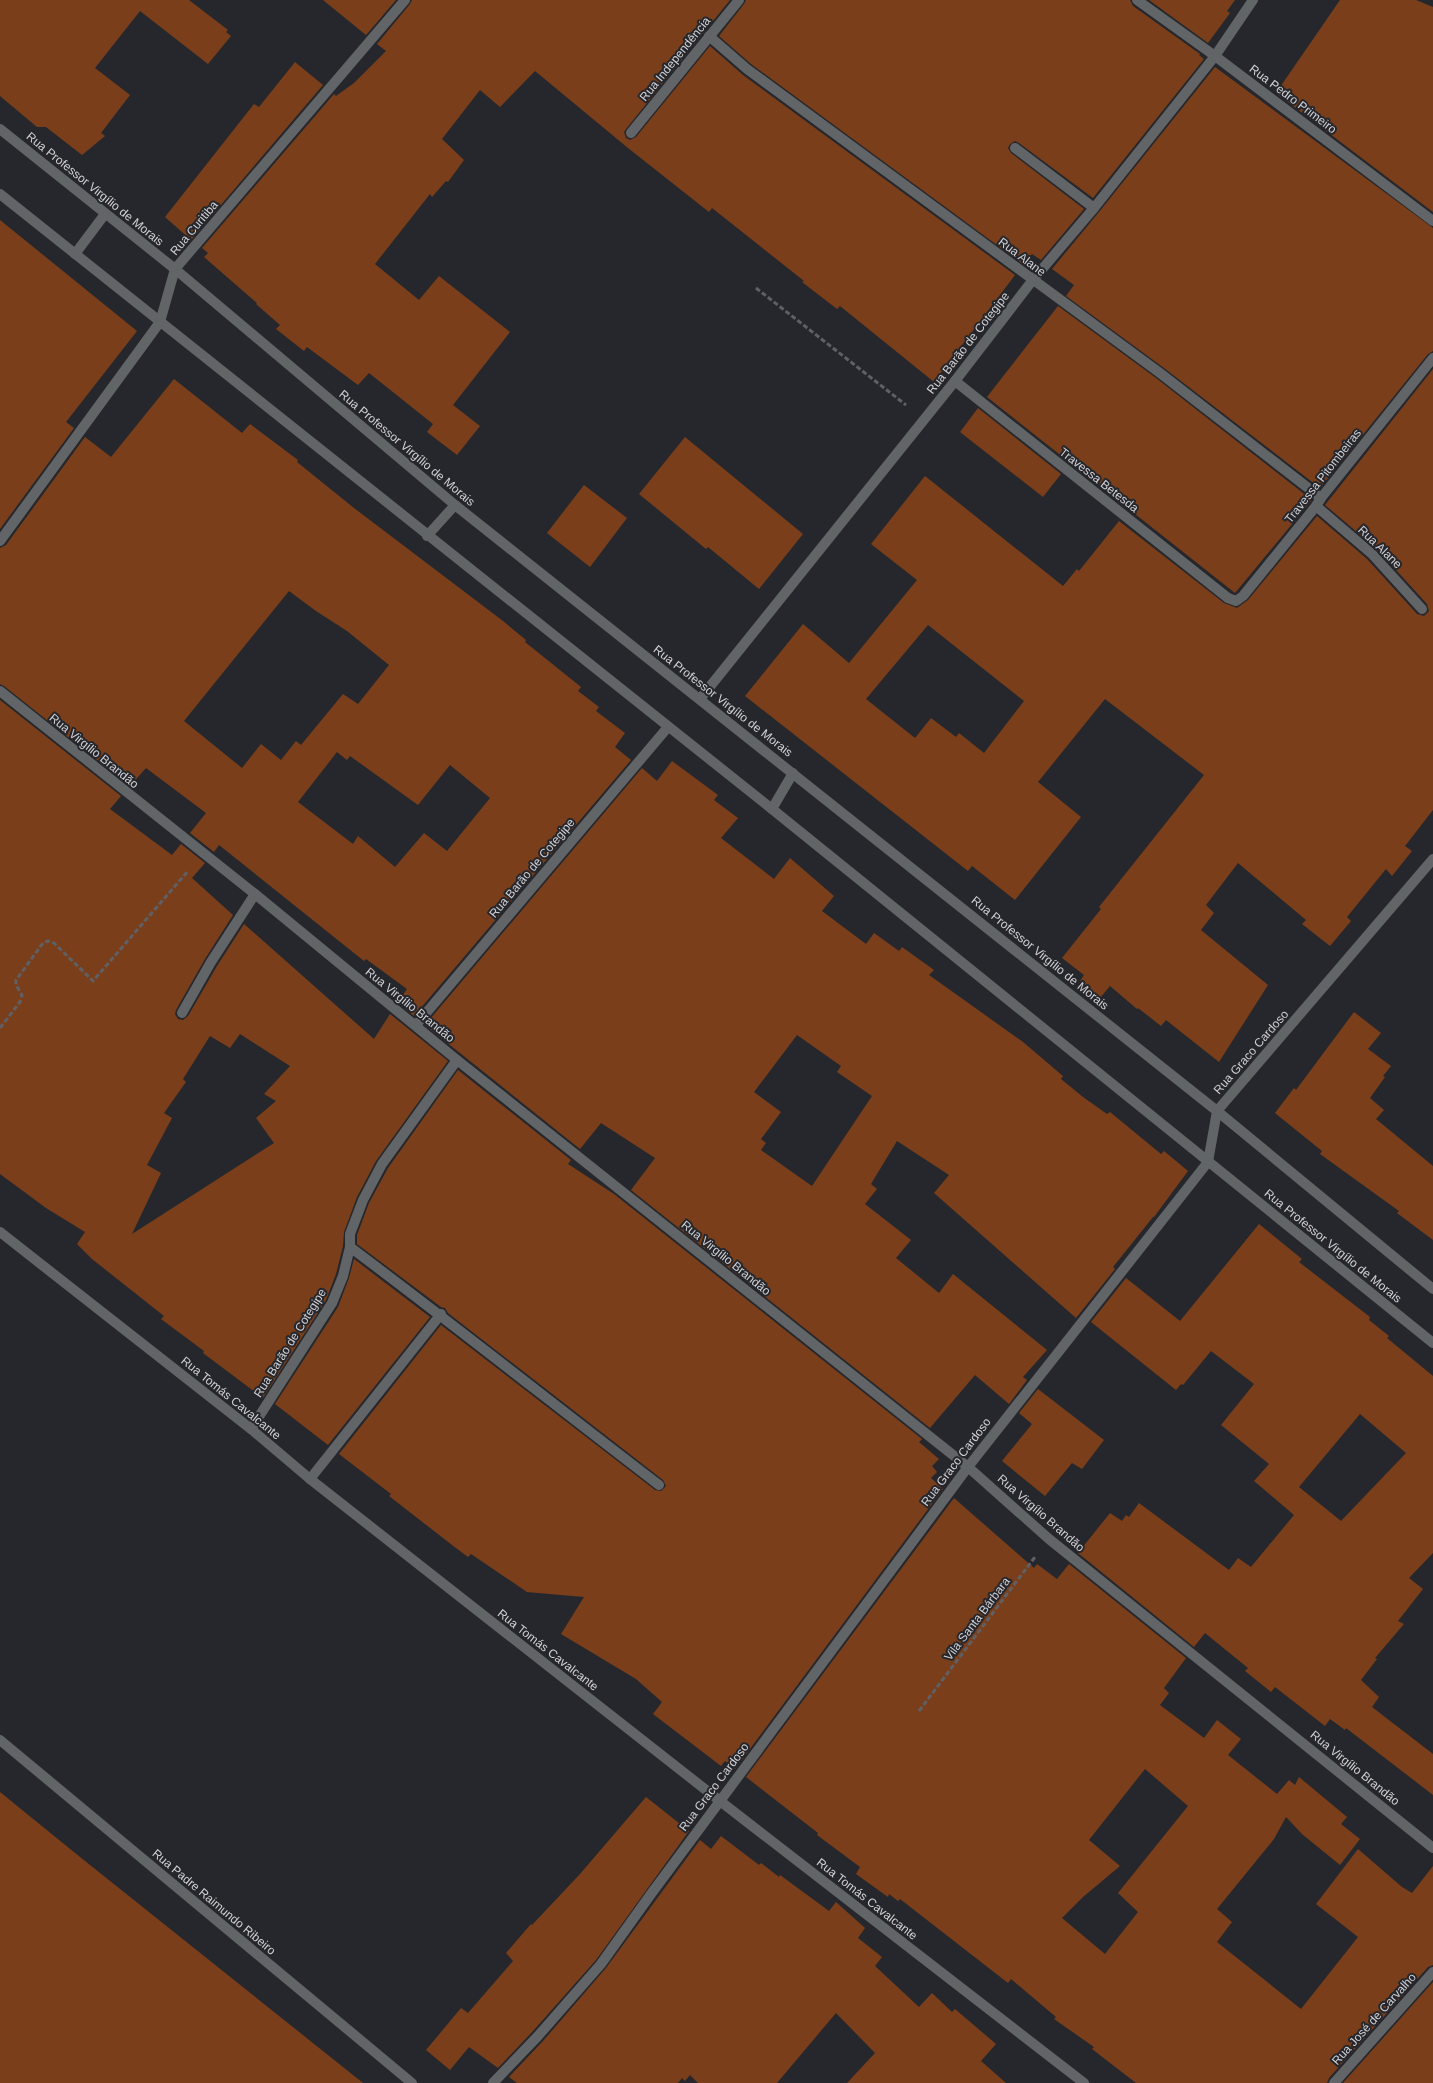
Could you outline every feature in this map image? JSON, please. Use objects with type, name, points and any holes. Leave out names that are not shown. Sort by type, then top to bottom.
[{"type":"street","name":"Rua Curitiba","points":[[0,541],[160,322],[175,270],[405,0]]},
{"type":"street","name":"Rua Independência","points":[[631,133],[739,0]]},
{"type":"street","name":"Rua Pedro Primeiro","points":[[1138,0],[1433,220]]},
{"type":"street","name":"Rua Barão de Cotegipe","points":[[700,699],[955,381],[1032,281],[1094,208],[1215,56],[1254,0]]},
{"type":"street","name":"Rua Alane","points":[[709,36],[747,69],[1032,281],[1160,373],[1319,502],[1372,554],[1422,609]]},
{"type":"street","name":"Rua Professor Virgílio de Morais","points":[[0,129],[175,270],[455,505],[1217,1111],[1433,1289]]},
{"type":"street","points":[[1014,148],[1094,208]]},
{"type":"street","name":"Rua Professor Virgílio de Morais","points":[[0,194],[772,809],[1433,1343]]},
{"type":"street","points":[[75,254],[105,214]]},
{"type":"street","name":"Travessa Pitombeiras","points":[[1228,598],[1236,601],[1243,596],[1433,358]]},
{"type":"street","name":"Travessa Betesda","points":[[955,381],[1228,598]]},
{"type":"street","points":[[427,536],[455,505]]},
{"type":"street","name":"Rua Virgílio Brandão","points":[[0,691],[255,894],[457,1060],[968,1467],[1049,1539],[1433,1848]]},
{"type":"street","name":"Rua Barão de Cotegipe","points":[[416,1025],[668,727]]},
{"type":"street","points":[[772,809],[793,773]]},
{"type":"street","name":"Rua Graco Cardoso","points":[[493,2083],[538,2036],[601,1964],[968,1467],[1208,1162],[1217,1111],[1433,859]]},
{"type":"street","points":[[182,1013],[211,962],[255,894]]},
{"type":"street","name":"Rua Barão de Cotegipe","points":[[252,1429],[332,1303],[343,1276],[350,1247],[350,1234],[363,1200],[382,1164],[457,1060]]},
{"type":"street","name":"Rua Tomás Cavalcante","points":[[0,1232],[252,1429],[310,1479],[720,1801],[1084,2083]]},
{"type":"street","points":[[350,1247],[441,1314],[549,1401],[659,1485]]},
{"type":"street","points":[[310,1479],[441,1314]]},
{"type":"street","name":"Rua Padre Raimundo Ribeiro","points":[[0,1740],[412,2083]]},
{"type":"street","name":"Rua José de Carvalho","points":[[1334,2083],[1433,1972]]},
{"type":"path","points":[[756,288],[924,419]]},
{"type":"path","points":[[0,1028],[20,1002],[22,996],[16,985],[16,980],[43,943],[48,941],[54,943],[93,981],[203,853]]},
{"type":"path","name":"Vila Santa Bárbara","points":[[919,1711],[1049,1539]]},
{"type":"building","points":[[0,0],[189,0],[228,30],[226,32],[231,36],[208,64],[140,11],[95,68],[130,95],[101,133],[105,136],[82,155],[46,127],[37,127],[0,96]]},
{"type":"building","points":[[323,0],[396,0],[366,35]]},
{"type":"building","points":[[412,0],[730,0],[626,129],[624,132],[626,138],[630,140],[636,137],[710,46],[743,75],[1015,275],[934,382],[840,306],[837,309],[802,282],[804,281],[712,208],[709,212],[535,71],[500,107],[480,90],[442,139],[464,160],[448,182],[446,181],[432,197],[430,194],[375,264],[419,300],[439,276],[510,332],[453,405],[480,426],[457,455],[427,432],[433,424],[369,373],[358,385],[307,347],[304,351],[276,329],[280,325],[204,257],[208,253],[202,248],[334,94],[336,96],[354,83],[386,51],[377,44]]},
{"type":"building","points":[[746,0],[1130,0],[1133,6],[1200,54],[1204,59],[1093,198],[1019,143],[1015,141],[1010,144],[1008,148],[1011,153],[1084,209],[1041,260],[1032,254],[1024,265],[751,64],[719,36]]},
{"type":"building","points":[[1149,0],[1235,0],[1227,11],[1230,13],[1208,43]]},
{"type":"building","points":[[1340,0],[1416,0],[1433,7],[1433,212],[1276,93]]},
{"type":"building","points":[[295,62],[323,85],[191,240],[165,217],[254,104],[259,107]]},
{"type":"building","points":[[1215,67],[1433,228],[1433,351],[1428,354],[1320,488],[1164,368],[1066,296],[1074,285],[1052,269]]},
{"type":"building","points":[[0,220],[137,331],[66,422],[74,428],[0,529]]},
{"type":"building","points":[[1058,306],[1156,378],[1312,500],[1235,593],[987,397]]},
{"type":"building","points":[[1433,369],[1433,810],[1405,846],[1412,851],[1392,876],[1386,869],[1347,917],[1351,921],[1330,946],[1302,924],[1306,920],[1238,863],[1206,905],[1214,913],[1201,930],[1268,985],[1219,1062],[1166,1020],[1161,1026],[1110,986],[1100,998],[1080,981],[1084,975],[1062,958],[1101,909],[1099,907],[1204,775],[1105,699],[1038,782],[1081,817],[1015,900],[972,866],[968,871],[745,696],[803,624],[849,663],[917,580],[871,544],[925,476],[1063,586],[1077,569],[1079,571],[1119,521],[1224,603],[1237,608],[1248,600],[1317,516],[1367,559],[1417,614],[1424,616],[1429,611],[1427,604],[1377,549],[1325,505]],"holes":[[[928,625],[1024,701],[984,753],[959,733],[956,737],[931,718],[915,738],[866,699]]]},
{"type":"building","points":[[174,379],[242,433],[250,424],[298,460],[297,462],[354,508],[526,640],[525,642],[581,687],[578,691],[599,707],[596,711],[625,733],[615,747],[631,760],[414,1016],[398,1002],[407,989],[366,959],[364,961],[219,845],[214,852],[190,833],[206,813],[146,768],[130,786],[0,684],[0,548],[6,545],[85,437],[111,457]],"holes":[[[289,591],[347,631],[389,665],[358,704],[343,694],[301,745],[296,741],[281,760],[261,744],[242,768],[184,721]],[[337,752],[347,760],[350,756],[418,805],[450,765],[490,798],[447,851],[424,833],[395,867],[358,836],[353,844],[298,802]]]},
{"type":"building","points":[[978,408],[1061,474],[1043,497],[960,432]]},
{"type":"building","points":[[685,437],[803,534],[759,589],[708,547],[706,549],[639,494]]},
{"type":"building","points":[[584,485],[627,518],[590,567],[547,533]]},
{"type":"building","points":[[0,700],[121,796],[110,809],[172,855],[181,844],[205,863],[192,878],[233,915],[176,1010],[175,1014],[178,1019],[183,1020],[188,1016],[244,924],[374,1039],[390,1014],[448,1061],[376,1161],[357,1197],[344,1232],[343,1246],[336,1274],[326,1300],[263,1398],[161,1319],[164,1316],[92,1259],[77,1244],[85,1232],[46,1208],[0,1174]],"holes":[[[240,1034],[290,1066],[264,1094],[276,1101],[256,1118],[274,1143],[132,1234],[161,1173],[147,1165],[172,1118],[164,1113],[186,1082],[183,1079],[210,1036],[230,1048]]]},
{"type":"building","points":[[672,761],[718,795],[714,800],[738,818],[721,838],[774,879],[790,858],[834,896],[822,911],[866,944],[874,933],[899,951],[902,947],[934,970],[929,975],[1023,1042],[1063,1076],[1061,1079],[1083,1097],[1107,1114],[1110,1112],[1161,1154],[1164,1151],[1188,1171],[1076,1318],[934,1193],[949,1175],[897,1141],[871,1184],[877,1189],[865,1204],[911,1240],[896,1258],[939,1293],[953,1274],[1047,1350],[1023,1377],[1027,1380],[1009,1404],[975,1375],[930,1428],[631,1190],[655,1158],[601,1123],[580,1149],[425,1025],[642,768],[657,781]],"holes":[[[797,1035],[841,1066],[837,1072],[872,1096],[812,1186],[761,1150],[766,1143],[761,1139],[781,1112],[754,1092]]]},
{"type":"building","points":[[1354,1012],[1381,1033],[1368,1049],[1391,1066],[1370,1098],[1384,1110],[1376,1119],[1433,1166],[1433,1240],[1397,1213],[1399,1211],[1320,1154],[1322,1151],[1275,1113],[1294,1088],[1296,1090]]},
{"type":"building","points":[[458,1070],[571,1160],[568,1164],[614,1194],[922,1439],[919,1442],[939,1459],[932,1466],[937,1472],[931,1478],[943,1489],[735,1769],[725,1761],[721,1766],[653,1714],[662,1702],[636,1679],[561,1634],[584,1597],[527,1592],[471,1554],[468,1557],[389,1496],[391,1494],[339,1454],[441,1325],[655,1490],[661,1491],[666,1486],[663,1480],[448,1313],[445,1308],[441,1307],[357,1244],[357,1235],[369,1203],[388,1168]]},
{"type":"building","points":[[1259,1224],[1302,1259],[1299,1262],[1370,1317],[1369,1320],[1389,1336],[1387,1338],[1433,1376],[1433,1553],[1409,1578],[1423,1589],[1398,1621],[1404,1624],[1375,1658],[1377,1659],[1361,1680],[1379,1697],[1372,1707],[1433,1754],[1433,1795],[1346,1728],[1345,1730],[1330,1719],[1325,1726],[1275,1687],[1271,1692],[1245,1671],[1248,1668],[1205,1633],[1194,1647],[1078,1553],[1110,1513],[1122,1521],[1126,1515],[1129,1517],[1139,1503],[1229,1570],[1238,1558],[1251,1567],[1294,1515],[1254,1481],[1269,1464],[1221,1425],[1254,1384],[1211,1351],[1183,1385],[1181,1384],[1176,1390],[1091,1322],[1126,1278],[1180,1321]],"holes":[[[1360,1414],[1406,1453],[1341,1521],[1299,1487]]]},
{"type":"building","points":[[354,1259],[430,1317],[328,1445],[275,1404],[338,1307]]},
{"type":"building","points":[[1038,1389],[1104,1440],[1082,1469],[1072,1463],[1045,1496],[1002,1461],[1032,1424],[1019,1413]]},
{"type":"building","points":[[954,1498],[1034,1568],[1037,1564],[1057,1579],[1069,1564],[1186,1658],[1164,1688],[1169,1693],[1160,1705],[1204,1738],[1217,1720],[1241,1739],[1228,1755],[1277,1794],[1289,1780],[1295,1785],[1299,1777],[1347,1817],[1341,1824],[1360,1839],[1340,1865],[1302,1834],[1286,1817],[1274,1839],[1217,1909],[1232,1922],[1217,1942],[1301,2009],[1358,1937],[1316,1904],[1358,1849],[1402,1887],[1412,1893],[1433,1866],[1433,1965],[1428,1967],[1329,2078],[1327,2083],[1136,2083],[1092,2049],[1094,2047],[1054,2019],[1056,2017],[1011,1979],[1008,1983],[900,1899],[898,1901],[889,1894],[888,1897],[856,1874],[860,1867],[817,1835],[818,1833],[746,1777]],"holes":[[[1145,1769],[1188,1806],[1118,1893],[1138,1912],[1105,1954],[1062,1918],[1083,1897],[1120,1866],[1089,1840]]]},
{"type":"building","points":[[0,1792],[80,1857],[363,2083],[0,2083]]},
{"type":"building","points":[[646,1797],[689,1831],[596,1960],[498,2068],[469,2047],[450,2070],[426,2050],[461,2008],[468,2013],[513,1961],[506,1953],[531,1924],[580,1874]]},
{"type":"building","points":[[721,1836],[759,1865],[761,1863],[779,1877],[780,1875],[829,1911],[836,1902],[865,1928],[858,1938],[882,1957],[875,1966],[919,2007],[932,1993],[952,2012],[955,2009],[996,2044],[981,2061],[1006,2083],[847,2083],[875,2053],[836,2013],[777,2083],[698,2083],[690,2075],[685,2081],[682,2078],[678,2083],[517,2083],[509,2077],[606,1968],[700,1840],[711,1849]]},
{"type":"building","points":[[1433,1982],[1433,2083],[1343,2083]]}]
